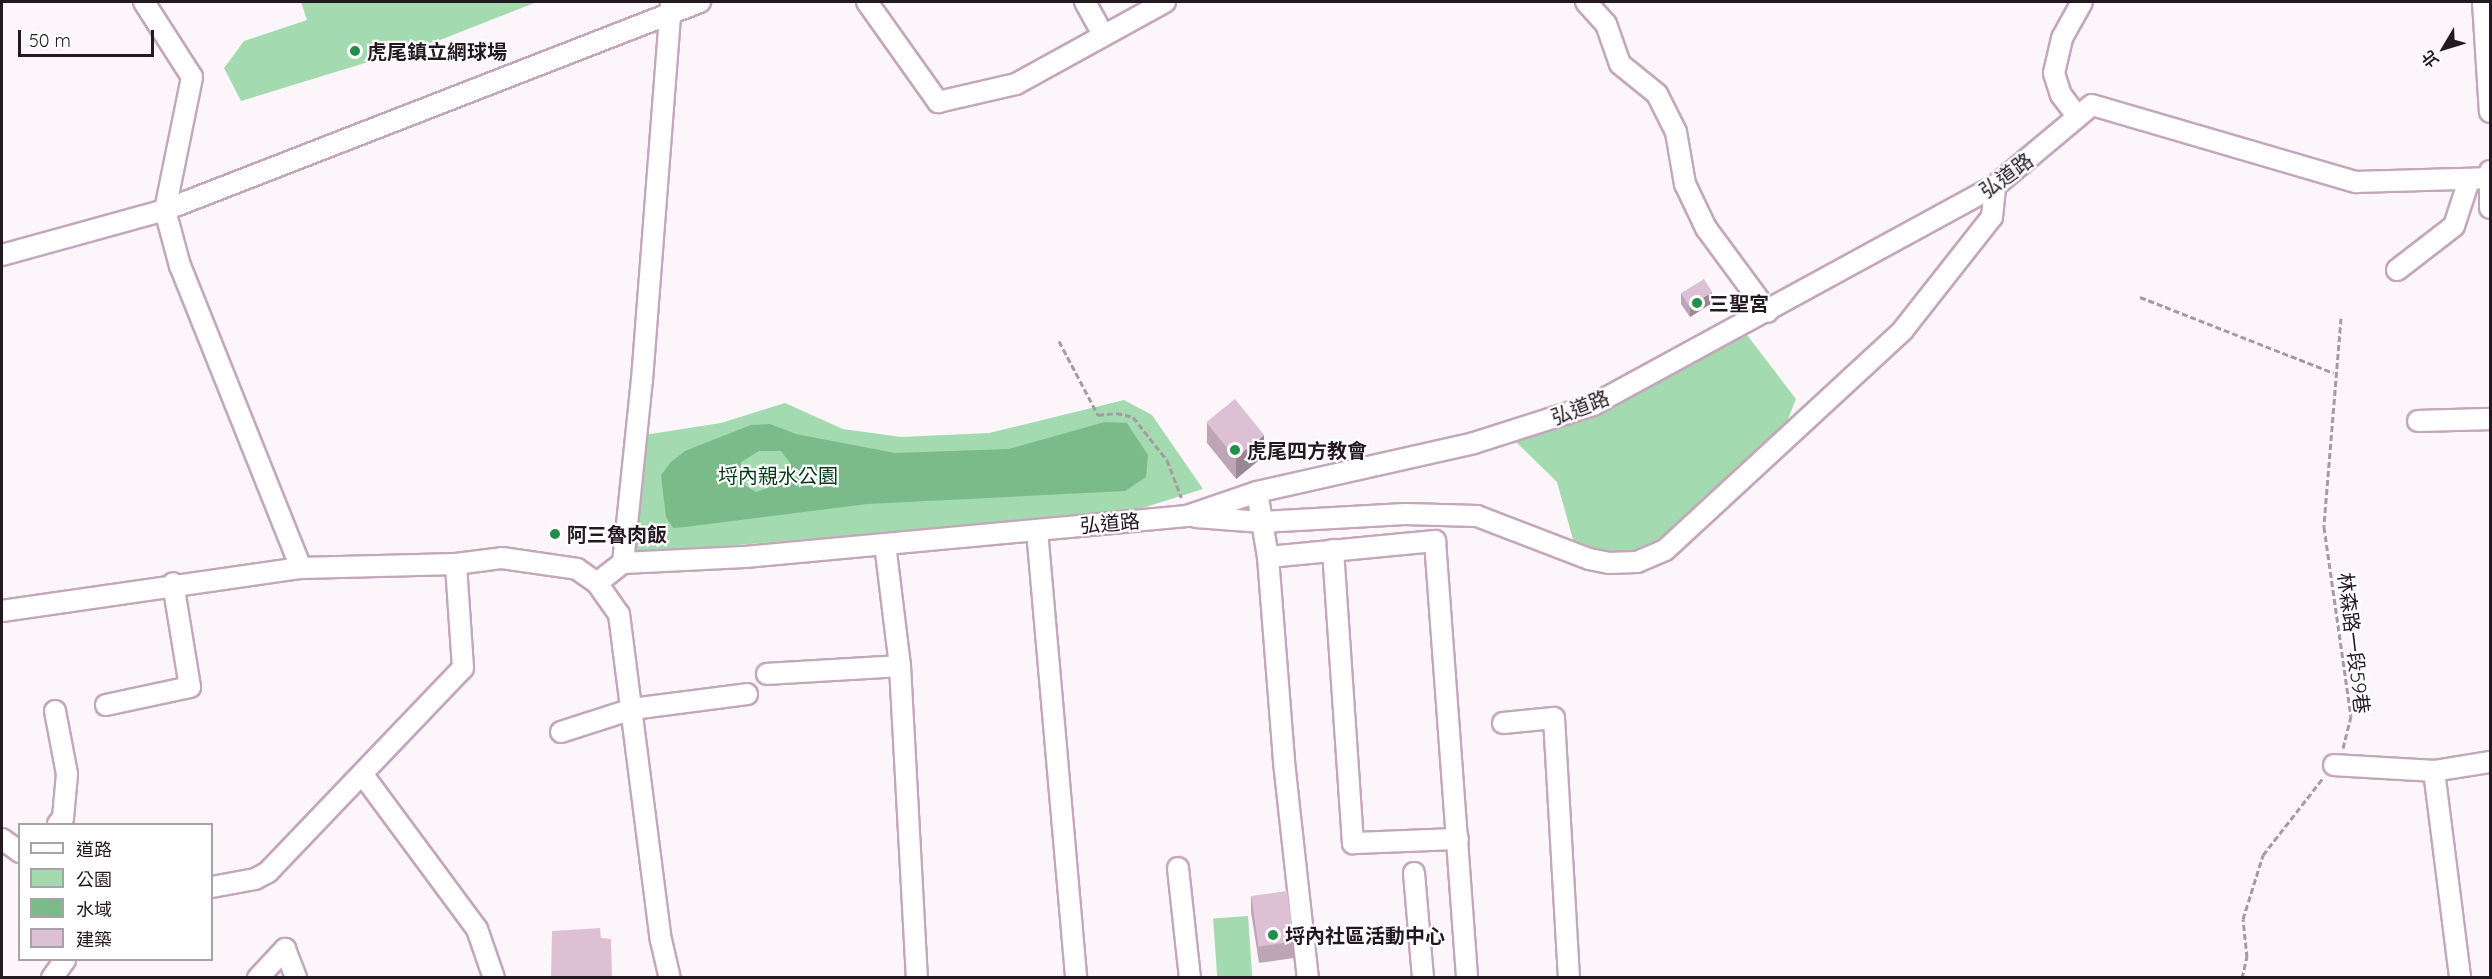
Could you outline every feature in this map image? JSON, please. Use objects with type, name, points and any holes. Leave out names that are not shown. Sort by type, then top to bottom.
[{"type":"street","points":[[144,2],[192,77],[165,210],[180,266],[301,568]]},
{"type":"street","points":[[2,255],[165,210],[671,6],[700,2]]},
{"type":"street","points":[[867,2],[938,102],[1016,84],[1166,2]]},
{"type":"street","points":[[1085,2],[1103,35]]},
{"type":"street","points":[[1586,2],[1606,24],[1620,64],[1657,94],[1676,132],[1685,184],[1706,228],[1768,312]]},
{"type":"street","points":[[2077,116],[2061,95],[2054,73],[2062,38],[2082,2]]},
{"type":"street","points":[[2483,2],[2490,112]]},
{"type":"street","points":[[597,583],[623,563],[642,381],[671,6]]},
{"type":"street","name":"弘道路","points":[[623,563],[885,544],[1187,516],[1257,492],[1474,443],[1593,405],[1768,312],[1995,186],[2092,105],[2134,114],[2356,182],[2484,177]]},
{"type":"street","points":[[2484,177],[2490,208]]},
{"type":"street","points":[[2397,270],[2454,226],[2484,177]]},
{"type":"street","points":[[1187,516],[1262,522],[1405,513],[1477,516],[1609,563],[1637,562],[1665,550],[1903,330],[1992,217],[1995,186]]},
{"type":"street","points":[[2418,421],[2490,419]]},
{"type":"street","points":[[1257,492],[1268,557],[1284,762],[1308,978]]},
{"type":"street","points":[[1037,530],[1076,978]]},
{"type":"street","points":[[1268,557],[1435,542],[1467,978]]},
{"type":"street","points":[[885,544],[900,666],[917,978]]},
{"type":"street","points":[[1333,550],[1353,843],[1458,839]]},
{"type":"street","points":[[2,611],[173,584],[301,568],[456,564],[502,558],[550,563],[577,569],[597,583],[619,614],[661,940],[670,978]]},
{"type":"street","points":[[213,887],[255,879],[268,872],[463,668],[456,564]]},
{"type":"street","points":[[106,705],[190,687],[173,584]]},
{"type":"street","points":[[767,674],[900,666]]},
{"type":"street","points":[[561,732],[632,709],[747,694]]},
{"type":"street","points":[[55,711],[67,774],[63,818],[59,823]]},
{"type":"street","points":[[1503,723],[1554,718],[1569,978]]},
{"type":"street","points":[[2334,765],[2434,771],[2490,762]]},
{"type":"street","points":[[2434,771],[2460,978]]},
{"type":"street","points":[[363,775],[477,929],[494,978]]},
{"type":"street","points":[[2,838],[18,850]]},
{"type":"street","points":[[1178,868],[1190,978]]},
{"type":"street","points":[[1414,873],[1424,978]]},
{"type":"street","points":[[258,978],[285,949],[296,978]]},
{"type":"street","points":[[52,978],[63,961]]},
{"type":"path","points":[[2140,297],[2334,373]]},
{"type":"path","name":"林森路一段59巷","points":[[2242,978],[2247,957],[2243,919],[2263,855],[2334,765],[2345,745],[2351,716],[2324,527],[2334,373],[2341,318]]},
{"type":"path","points":[[1059,340],[1098,415],[1116,412],[1133,417],[1167,460],[1187,516]]},
{"type":"green space","points":[[301,2],[537,2],[440,40],[241,101],[224,68],[244,41],[307,20]]},
{"type":"green space","points":[[1747,335],[1796,399],[1782,434],[1650,552],[1595,552],[1574,543],[1557,482],[1513,439],[1594,414]]},
{"type":"green space","name":"埒內親水公園","points":[[1124,400],[1152,415],[1203,489],[1133,511],[634,554],[633,494],[644,435],[721,423],[785,403],[843,429],[901,437],[989,433]]},
{"type":"green space","points":[[1248,916],[1252,977],[1217,978],[1213,918]]},
{"type":"water","points":[[1105,422],[1127,423],[1148,455],[1146,477],[1125,491],[867,504],[673,528],[666,517],[661,475],[671,462],[685,451],[751,425],[770,424],[796,434],[895,453],[1009,449]],"holes":[[[759,451],[781,451],[791,464],[791,480],[756,492],[740,482],[741,462]]]},
{"type":"building","points":[[1704,279],[1712,292],[1689,306],[1681,293]]},
{"type":"building","points":[[1235,399],[1264,435],[1235,458],[1206,422]]},
{"type":"building","name":"埒內社區活動中心","points":[[1287,891],[1294,942],[1258,947],[1251,896]]},
{"type":"building","points":[[600,928],[601,938],[611,939],[612,978],[551,978],[552,931]]},
{"type":"place","name":"虎尾鎮立網球場","points":[[355,51]]},
{"type":"place","name":"三聖宮","points":[[1697,303]]},
{"type":"place","name":"虎尾四方教會","points":[[1235,450]]},
{"type":"place","name":"阿三魯肉飯","points":[[555,534]]},
{"type":"place","name":"埒內社區活動中心","points":[[1273,935]]}]
